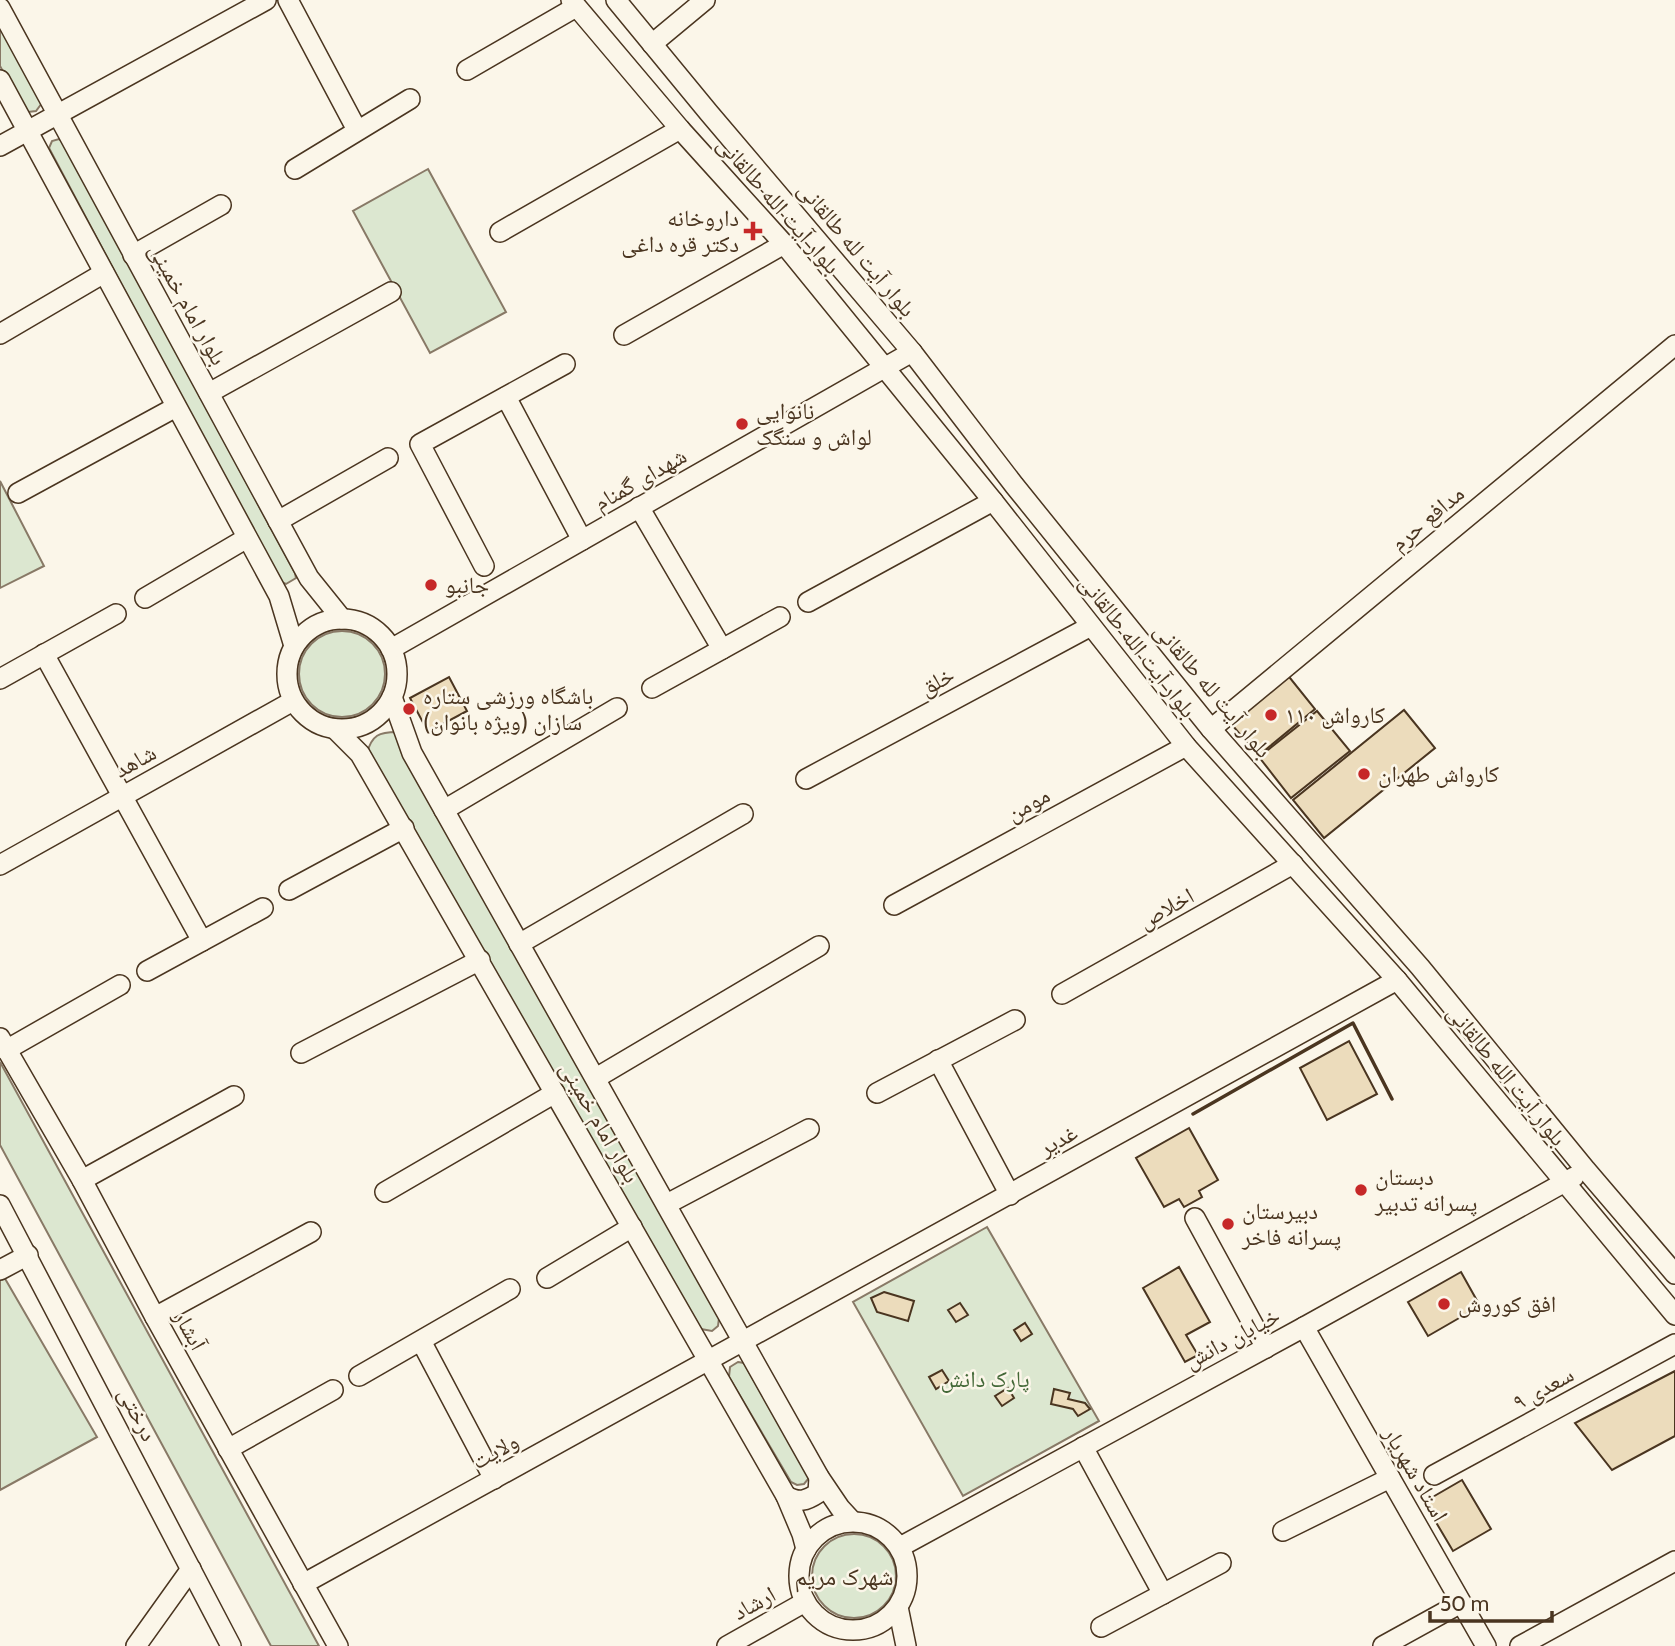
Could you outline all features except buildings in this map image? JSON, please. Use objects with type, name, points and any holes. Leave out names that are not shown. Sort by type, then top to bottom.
[{"type":"street","points":[[0,146],[266,0]]},
{"type":"street","points":[[288,0],[356,130]]},
{"type":"street","name":"بلوار آیت لله طالقانی","points":[[616,0],[912,352],[1014,485],[1211,729],[1420,967],[1675,1274]]},
{"type":"street","points":[[652,44],[705,0]]},
{"type":"street","points":[[467,70],[573,4]]},
{"type":"street","name":"بلوار آیت الله طالقانی","points":[[573,4],[680,129],[784,244],[993,501],[1186,746],[1397,980],[1675,1315]]},
{"type":"street","name":"بلوار امام خمینی","points":[[0,8],[309,578],[342,619]]},
{"type":"street","points":[[0,80],[279,596],[294,646]]},
{"type":"street","points":[[295,169],[410,99]]},
{"type":"street","points":[[500,232],[680,129]]},
{"type":"street","points":[[133,256],[221,205]]},
{"type":"street","points":[[624,335],[784,244]]},
{"type":"street","points":[[0,334],[104,273]]},
{"type":"street","points":[[209,393],[391,292]]},
{"type":"street","name":"مدافع حرم","points":[[1211,729],[1675,345]]},
{"type":"street","name":"شهدای گمنام","points":[[391,649],[912,352]]},
{"type":"street","points":[[484,566],[420,444],[565,364]]},
{"type":"street","points":[[506,397],[582,540]]},
{"type":"street","points":[[18,493],[176,407]]},
{"type":"street","points":[[278,521],[388,458]]},
{"type":"street","points":[[808,602],[993,501]]},
{"type":"street","points":[[639,507],[722,649]]},
{"type":"street","points":[[145,598],[247,538]]},
{"type":"street","points":[[0,679],[116,614]]},
{"type":"street","points":[[652,688],[780,617]]},
{"type":"street","points":[[342,619],[357,621],[383,636],[396,664],[397,681],[392,697],[382,711],[369,722],[352,728],[335,729],[318,724],[304,714],[293,701],[287,682],[288,663],[294,646],[307,631],[324,622],[342,619]]},
{"type":"street","name":"خلق","points":[[806,779],[1091,626]]},
{"type":"street","points":[[44,654],[202,941]]},
{"type":"street","name":"بلوار امام خمینی","points":[[392,697],[412,753],[819,1477],[852,1521]]},
{"type":"street","name":"شاهد","points":[[0,864],[293,701]]},
{"type":"street","points":[[444,810],[617,708]]},
{"type":"street","name":"بلوار امام خمینی","points":[[335,729],[360,754],[480,960],[786,1496],[803,1534],[806,1549]]},
{"type":"street","name":"مومن","points":[[894,905],[1186,746]]},
{"type":"street","points":[[519,944],[743,814]]},
{"type":"street","points":[[289,890],[404,828]]},
{"type":"street","name":"اخلاص","points":[[1062,994],[1293,864]]},
{"type":"street","points":[[147,971],[263,908]]},
{"type":"street","points":[[596,1078],[819,946]]},
{"type":"street","points":[[301,1052],[480,960]]},
{"type":"street","name":"غدیر","points":[[743,1343],[1397,980]]},
{"type":"street","points":[[3,1044],[120,985]]},
{"type":"street","points":[[877,1093],[1015,1020]]},
{"type":"street","name":"آبشار","points":[[3,1044],[82,1180],[338,1646]]},
{"type":"street","points":[[939,1060],[1010,1195]]},
{"type":"street","points":[[384,1192],[555,1093]]},
{"type":"street","points":[[82,1180],[234,1096]]},
{"type":"street","points":[[667,1204],[809,1129]]},
{"type":"street","name":"خیابان دانش","points":[[900,1547],[1586,1170]]},
{"type":"street","name":"درختی","points":[[0,1205],[231,1646]]},
{"type":"street","points":[[1195,1217],[1266,1348]]},
{"type":"street","points":[[547,1278],[632,1227]]},
{"type":"street","points":[[155,1317],[311,1232]]},
{"type":"street","points":[[0,1270],[28,1255]]},
{"type":"street","points":[[359,1376],[510,1289]]},
{"type":"street","name":"استاد شهریار","points":[[1304,1327],[1486,1646]]},
{"type":"street","points":[[421,1340],[494,1479]]},
{"type":"street","name":"ولایت","points":[[303,1584],[743,1343]]},
{"type":"street","name":"سعدی ۹","points":[[1434,1475],[1675,1344]]},
{"type":"street","points":[[228,1449],[333,1390]]},
{"type":"street","points":[[1083,1447],[1163,1594]]},
{"type":"street","points":[[786,1496],[795,1501],[810,1498],[818,1493],[819,1477]]},
{"type":"street","points":[[1283,1531],[1390,1478]]},
{"type":"street","points":[[852,1521],[870,1524],[887,1533],[900,1547],[906,1563],[908,1581],[904,1598],[881,1623],[865,1630],[848,1631],[831,1626],[816,1617],[805,1602],[799,1585],[799,1566],[806,1549],[825,1529],[852,1521]]},
{"type":"street","points":[[1520,1646],[1675,1561]]},
{"type":"street","points":[[1101,1627],[1221,1563]]},
{"type":"street","points":[[136,1646],[191,1569]]},
{"type":"street","name":"ارشاد","points":[[727,1646],[805,1602]]},
{"type":"street","points":[[1383,1646],[1461,1603]]},
{"type":"street","points":[[898,1607],[906,1646]]},
{"type":"street","points":[[848,1631],[864,1646]]},
{"type":"street","points":[[893,1646],[900,1646]]},
{"type":"green space","points":[[0,21],[42,103],[36,111],[28,112],[23,108],[0,66]]},
{"type":"green space","points":[[59,139],[64,143],[295,573],[296,578],[286,584],[279,581],[49,148],[52,141]]},
{"type":"green space","points":[[428,169],[506,312],[430,353],[353,211]]},
{"type":"green space","points":[[0,481],[44,566],[0,588]]},
{"type":"green space","points":[[334,631],[350,631],[373,643],[382,657],[385,674],[382,691],[373,705],[350,717],[334,717],[318,710],[306,698],[299,682],[299,666],[306,650],[318,638]]},
{"type":"green space","points":[[397,732],[719,1318],[718,1326],[712,1331],[701,1329],[367,753],[371,742],[377,736]]},
{"type":"green space","points":[[0,1062],[319,1646],[271,1646],[0,1145]]},
{"type":"green space","name":"پارک دانش","points":[[987,1227],[1099,1421],[963,1496],[853,1302]]},
{"type":"green space","points":[[0,1270],[97,1437],[0,1490]]},
{"type":"green space","points":[[738,1362],[744,1363],[809,1478],[804,1484],[791,1482],[729,1377],[730,1367]]},
{"type":"green space","points":[[846,1534],[862,1534],[878,1541],[889,1552],[896,1568],[893,1592],[884,1606],[862,1618],[846,1618],[830,1611],[819,1600],[812,1584],[812,1568],[819,1552],[830,1541]]},
{"type":"wall","points":[[1193,1114],[1353,1023],[1392,1099]]},
{"type":"place","name":"داروخانه دکتر قره داغی","points":[[753,231]]},
{"type":"place","name":"نانوایی لواش و سنگک","points":[[742,424]]},
{"type":"place","name":"جانبو","points":[[431,585]]},
{"type":"place","name":"باشگاه ورزشی ستاره سازان (ویژه بانوان)","points":[[409,709]]},
{"type":"place","name":"کارواش ۱۱۰","points":[[1271,715]]},
{"type":"place","name":"کارواش طهران","points":[[1364,774]]},
{"type":"place","name":"دبستان پسرانه تدبیر","points":[[1361,1190]]},
{"type":"place","name":"دبیرستان پسرانه فاخر","points":[[1228,1224]]},
{"type":"place","name":"افق کوروش","points":[[1444,1304]]},
{"type":"district","name":"شهرک مریم","points":[[844,1576]]}]
